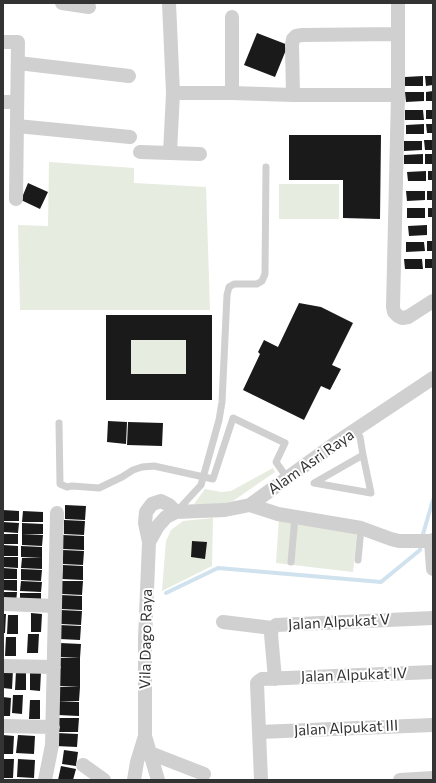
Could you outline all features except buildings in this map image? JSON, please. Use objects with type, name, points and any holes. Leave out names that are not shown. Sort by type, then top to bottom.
[{"type":"street","points":[[62,3],[90,7]]},
{"type":"street","points":[[169,3],[173,93],[170,153]]},
{"type":"street","points":[[398,3],[394,312],[402,318],[408,317],[433,301]]},
{"type":"street","points":[[232,17],[232,93]]},
{"type":"street","points":[[293,95],[292,45],[293,39],[296,36],[398,34]]},
{"type":"street","points":[[3,42],[18,42],[16,199]]},
{"type":"street","points":[[18,63],[130,76]]},
{"type":"street","points":[[173,93],[398,95]]},
{"type":"street","points":[[3,102],[17,102]]},
{"type":"street","points":[[17,126],[130,137]]},
{"type":"street","points":[[140,152],[200,154]]},
{"type":"street","name":"Alam Asri Raya","points":[[176,512],[226,510],[250,505],[433,378]]},
{"type":"street","name":"Vila Dago Raya","points":[[158,780],[145,736],[145,639],[149,542],[145,523],[146,512],[152,504],[161,501],[169,505],[176,512]]},
{"type":"street","points":[[250,505],[278,514],[361,528],[399,541],[432,541],[433,569]]},
{"type":"street","points":[[45,780],[52,745],[57,513]]},
{"type":"street","points":[[3,604],[55,606]]},
{"type":"street","name":"Jalan Alpukat V","points":[[275,679],[270,634],[272,628],[276,625],[433,618]]},
{"type":"street","points":[[223,622],[272,628]]},
{"type":"street","points":[[3,666],[54,667]]},
{"type":"street","name":"Jalan Alpukat IV","points":[[259,732],[257,683],[262,679],[433,672]]},
{"type":"street","name":"Jalan Alpukat III","points":[[259,732],[433,725]]},
{"type":"street","points":[[3,726],[52,727]]},
{"type":"street","points":[[259,732],[261,780]]},
{"type":"street","name":"Vila Dago Raya","points":[[134,780],[137,762],[145,736]]},
{"type":"street","points":[[150,753],[204,774]]},
{"type":"street","points":[[83,765],[104,780]]},
{"type":"street","points":[[400,780],[433,778]]},
{"type":"lane","points":[[176,512],[201,485],[217,426],[222,402],[227,295],[229,287],[234,284],[257,284],[262,281],[265,274],[266,167]]},
{"type":"lane","points":[[59,423],[60,484],[67,487],[99,488],[133,470],[142,467],[154,466],[213,479],[232,418],[285,443],[276,462],[287,478]]},
{"type":"lane","points":[[356,430],[360,437],[364,455],[371,493],[314,483],[364,455]]},
{"type":"lane","points":[[291,562],[295,517]]},
{"type":"lane","points":[[358,560],[361,528]]},
{"type":"shaded area","points":[[49,162],[134,168],[134,183],[206,187],[210,310],[20,310],[18,225],[48,226]]},
{"type":"shaded area","points":[[279,184],[339,184],[339,219],[279,219]]},
{"type":"shaded area","points":[[131,340],[186,340],[186,374],[131,374]]},
{"type":"shaded area","points":[[273,468],[275,472],[233,501],[222,504],[194,504],[205,489],[221,492],[231,491]]},
{"type":"shaded area","points":[[213,518],[212,566],[162,591],[166,541],[171,530],[183,521]]},
{"type":"shaded area","points":[[279,518],[357,531],[353,572],[276,563]]},
{"type":"waterway","points":[[166,593],[218,568],[381,582],[420,550],[433,500]]}]
